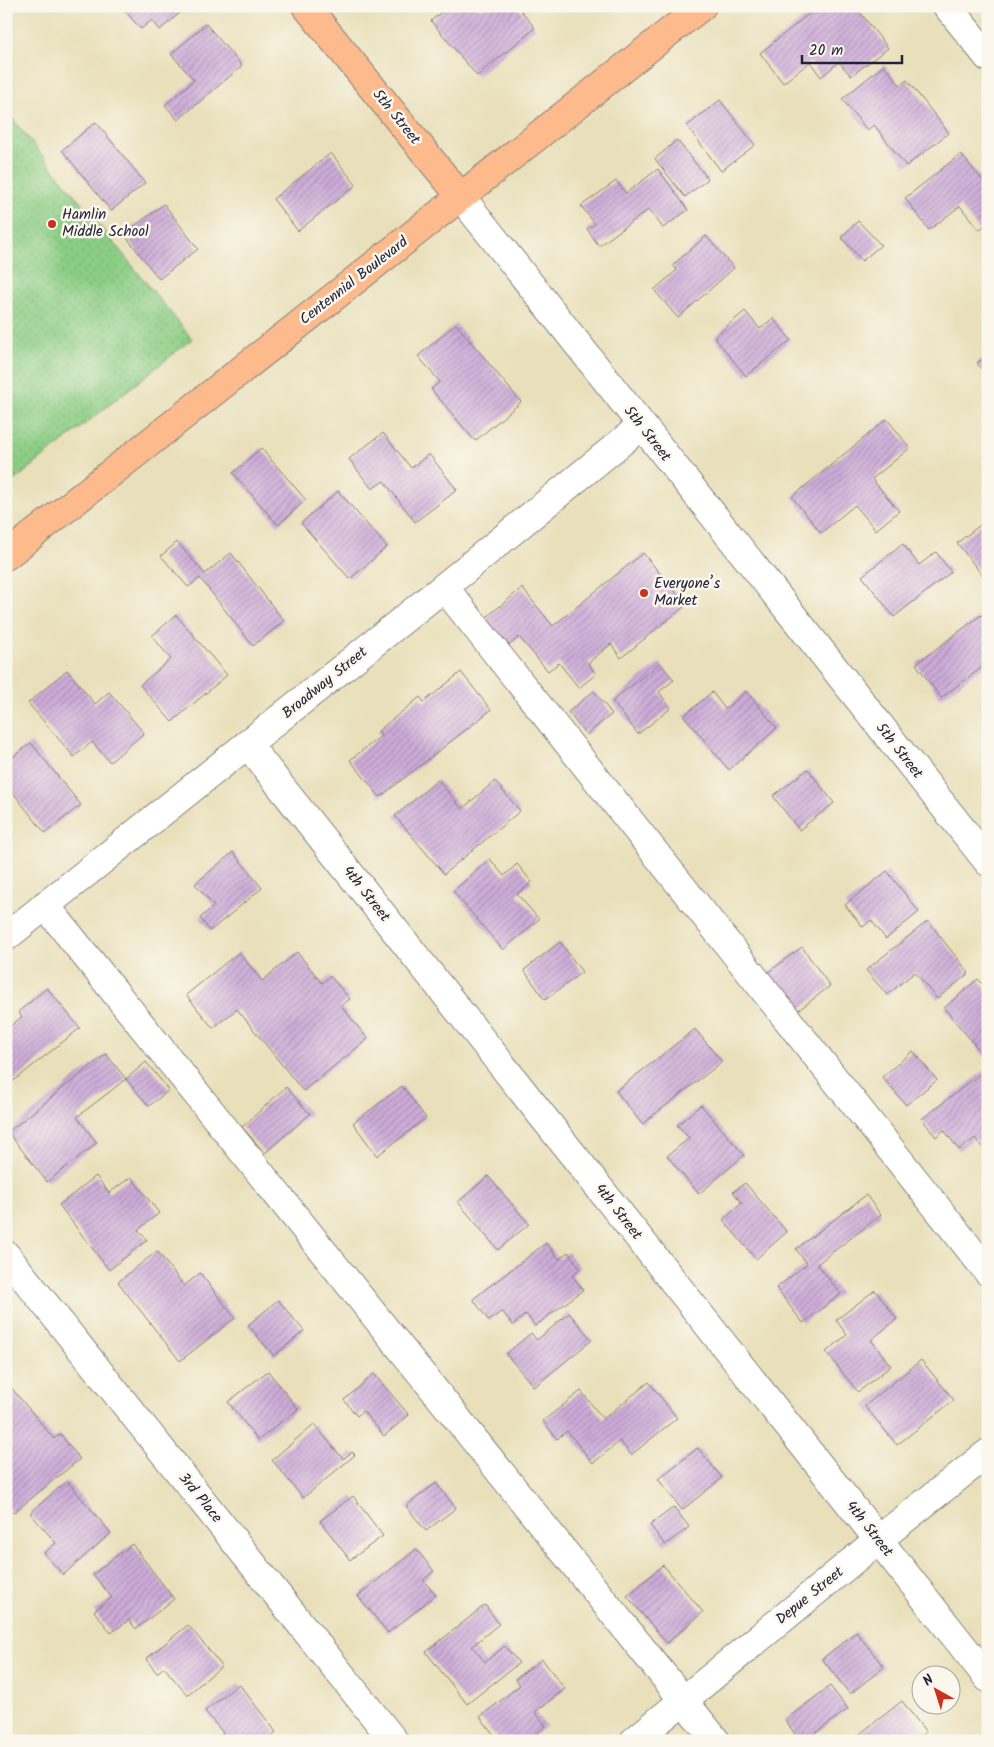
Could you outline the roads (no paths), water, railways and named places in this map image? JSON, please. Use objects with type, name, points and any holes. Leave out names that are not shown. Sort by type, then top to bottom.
[{"type":"main road","name":"5th Street","points":[[306,6],[461,198]]},
{"type":"main road","name":"Centennial Boulevard","points":[[6,556],[702,6]]},
{"type":"street","points":[[947,6],[988,57]]},
{"type":"street","name":"5th Street","points":[[461,198],[988,862]]},
{"type":"street","name":"Broadway Street","points":[[6,937],[248,745],[641,426]]},
{"type":"street","points":[[444,587],[988,1272]]},
{"type":"street","name":"4th Street","points":[[248,745],[988,1678]]},
{"type":"street","points":[[45,905],[716,1741]]},
{"type":"street","name":"3rd Place","points":[[6,1255],[15,1283],[394,1741]]},
{"type":"street","name":"Depue Street","points":[[634,1741],[878,1540],[988,1453]]},
{"type":"place","name":"Hamlin Middle School","points":[[52,224]]},
{"type":"place","name":"Everyone’s Market","points":[[644,593]]}]
